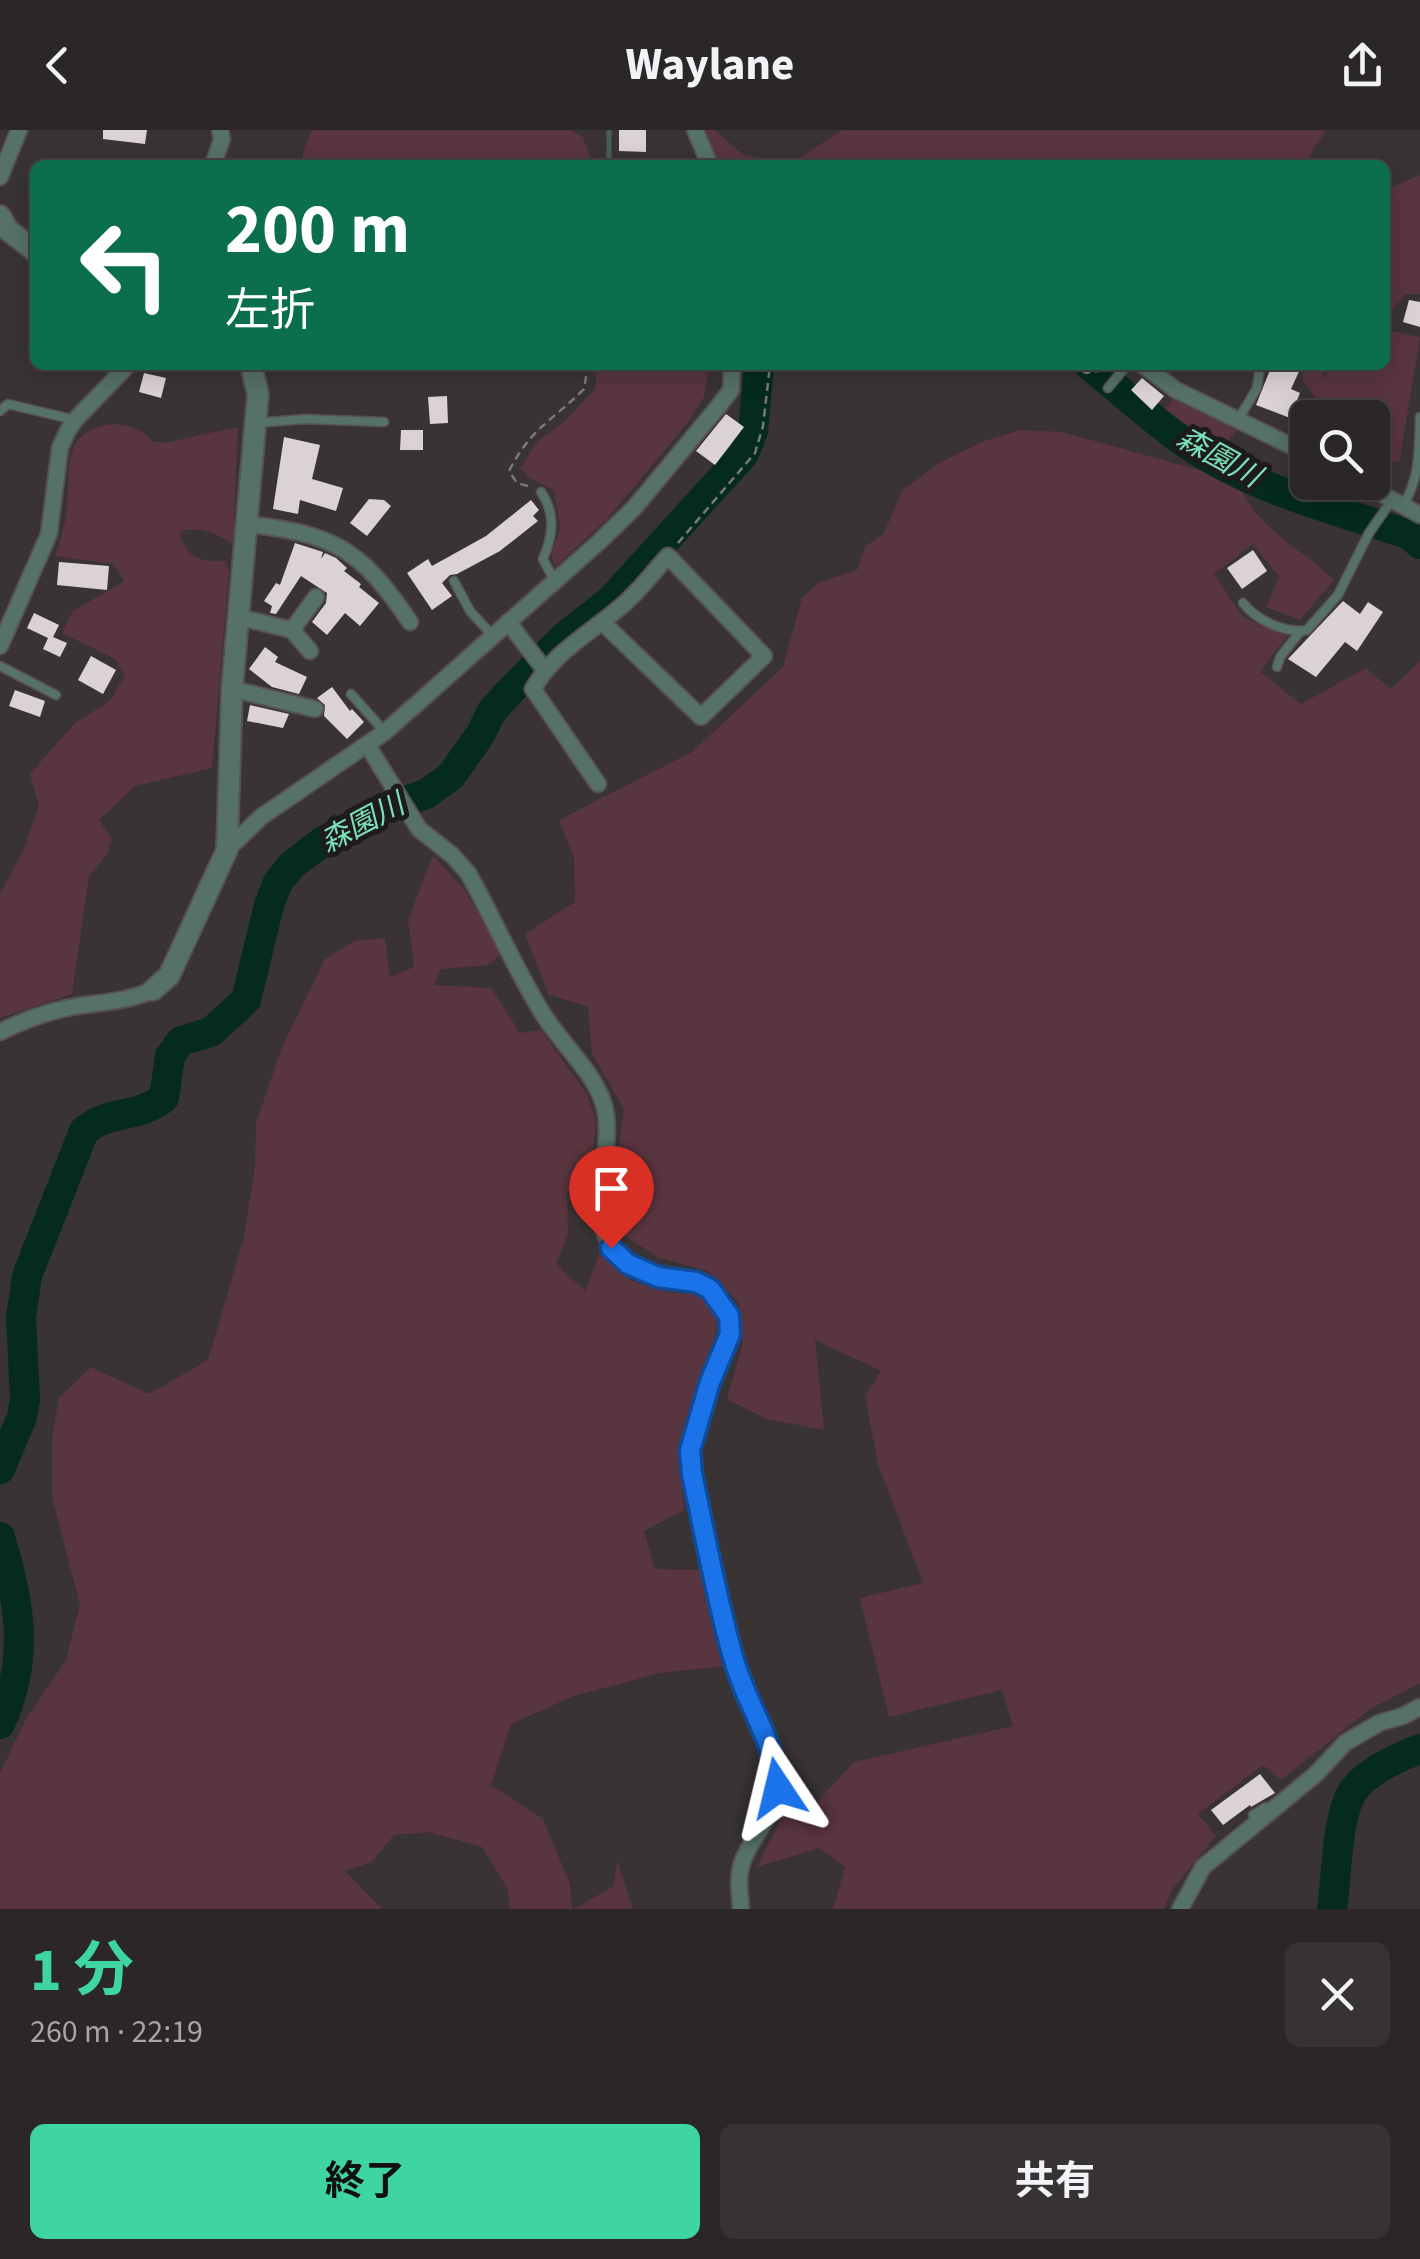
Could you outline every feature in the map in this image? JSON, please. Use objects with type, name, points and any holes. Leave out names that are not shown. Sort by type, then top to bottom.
[{"type":"street","points":[[0,177],[18,130]]},
{"type":"street","points":[[215,160],[222,139],[220,130]]},
{"type":"street","points":[[695,130],[708,160]]},
{"type":"street","points":[[0,216],[8,230],[30,246]]},
{"type":"street","points":[[0,646],[49,534],[60,448],[74,420],[123,370]]},
{"type":"street","points":[[227,850],[232,690],[258,394],[252,370]]},
{"type":"street","points":[[0,1032],[34,1016],[70,1007],[130,1000],[153,990],[169,976],[227,850],[260,817],[386,732],[635,507],[731,390],[732,370]]},
{"type":"street","points":[[1150,370],[1176,390],[1290,445]]},
{"type":"street","points":[[1390,499],[1420,514]]},
{"type":"street","points":[[247,524],[295,530],[337,544],[384,582],[410,622]]},
{"type":"street","points":[[598,784],[533,689],[544,669],[602,622],[627,602],[668,556],[764,656],[701,717],[602,622]]},
{"type":"street","points":[[292,630],[316,596]]},
{"type":"street","points":[[238,617],[292,630],[310,651]]},
{"type":"street","points":[[508,622],[544,669]]},
{"type":"street","points":[[232,690],[314,709]]},
{"type":"street","points":[[368,746],[419,829],[468,873],[542,1012],[596,1085],[604,1104],[608,1138],[600,1173],[611,1248],[628,1264],[658,1277],[696,1282],[710,1289],[729,1316],[730,1334],[710,1382],[690,1450],[732,1656],[776,1762],[778,1788],[766,1820],[742,1861],[742,1909]]},
{"type":"street","points":[[1180,1909],[1203,1868],[1316,1774],[1345,1743],[1378,1723],[1420,1707]]},
{"type":"lane","points":[[1108,388],[1122,370]]},
{"type":"lane","points":[[1238,420],[1256,388],[1259,370]]},
{"type":"lane","points":[[0,412],[8,404],[74,420]]},
{"type":"lane","points":[[1243,603],[1250,612],[1269,622],[1300,632],[1307,630],[1338,596],[1378,520],[1398,503],[1420,472],[1420,417]]},
{"type":"lane","points":[[256,422],[384,422]]},
{"type":"lane","points":[[540,492],[549,504],[552,532],[543,559],[554,581]]},
{"type":"lane","points":[[454,582],[470,610],[493,636]]},
{"type":"lane","points":[[1276,667],[1300,632]]},
{"type":"lane","points":[[0,666],[56,695]]},
{"type":"lane","points":[[350,694],[386,732]]},
{"type":"lane","points":[[1252,1814],[1316,1774]]},
{"type":"path","points":[[540,492],[516,482],[509,471],[533,432],[584,389],[587,370]]},
{"type":"path","points":[[668,556],[755,453],[769,370]]},
{"type":"path","points":[[1084,370],[1093,374],[1105,370]]},
{"type":"shaded area","points":[[312,130],[571,130],[583,137],[591,160],[302,160]]},
{"type":"shaded area","points":[[706,130],[714,130],[744,155],[774,160],[717,160]]},
{"type":"shaded area","points":[[842,130],[1326,130],[1307,160],[797,160]]},
{"type":"shaded area","points":[[1420,175],[1420,294],[1405,294],[1390,313],[1390,188]]},
{"type":"shaded area","points":[[1390,313],[1392,331],[1420,337],[1399,463],[1390,461],[1390,400],[1317,400],[1302,379],[1303,370],[1322,370],[1325,379],[1328,370],[1390,370]]},
{"type":"shaded area","points":[[595,370],[708,370],[704,397],[685,426],[607,519],[555,567],[551,554],[560,529],[554,490],[520,468],[539,440],[565,421],[596,388]]},
{"type":"shaded area","points":[[1173,399],[1237,430],[1219,452],[1160,416]]},
{"type":"shaded area","points":[[115,424],[136,428],[152,441],[164,443],[238,427],[233,544],[201,530],[180,532],[186,548],[195,557],[225,561],[229,571],[212,768],[135,786],[99,820],[112,839],[107,854],[89,876],[72,994],[0,1018],[0,894],[23,851],[39,806],[30,774],[75,723],[110,701],[125,675],[115,659],[62,633],[73,611],[125,581],[113,564],[55,556],[65,521],[71,456],[76,444],[96,428]]},
{"type":"shaded area","points":[[1021,430],[1062,432],[1238,481],[1245,497],[1267,524],[1334,580],[1300,620],[1266,607],[1279,577],[1253,544],[1214,574],[1243,617],[1287,636],[1260,672],[1301,704],[1366,668],[1391,689],[1420,661],[1420,1683],[1370,1709],[1281,1780],[1263,1765],[1198,1814],[1216,1836],[1171,1891],[1164,1909],[833,1909],[845,1867],[819,1848],[757,1867],[786,1808],[816,1803],[854,1762],[1013,1726],[1002,1690],[889,1717],[860,1598],[923,1583],[878,1464],[865,1396],[881,1371],[815,1340],[824,1430],[767,1419],[727,1399],[743,1343],[739,1303],[708,1271],[659,1258],[624,1235],[615,1174],[624,1109],[592,1054],[588,1006],[549,995],[525,934],[575,902],[574,858],[559,820],[692,752],[783,667],[802,598],[818,583],[857,570],[865,547],[884,533],[902,491],[939,463],[984,441]]},
{"type":"shaded area","points":[[433,856],[465,890],[501,954],[488,965],[441,969],[434,985],[491,988],[520,1033],[541,1030],[587,1094],[596,1122],[590,1175],[567,1193],[568,1233],[556,1264],[585,1291],[600,1253],[631,1281],[668,1292],[702,1295],[715,1311],[717,1325],[712,1350],[679,1446],[684,1510],[644,1531],[655,1569],[701,1570],[725,1666],[660,1673],[574,1696],[511,1724],[491,1785],[543,1819],[570,1884],[572,1909],[510,1909],[507,1888],[482,1847],[428,1832],[394,1835],[372,1862],[345,1871],[382,1909],[0,1909],[0,1773],[26,1719],[66,1660],[80,1605],[52,1496],[52,1438],[59,1398],[91,1367],[149,1394],[208,1360],[244,1237],[255,1166],[256,1123],[282,1047],[325,959],[355,941],[385,938],[390,977],[414,967],[408,920]]},
{"type":"shaded area","points":[[617,1860],[633,1909],[574,1909],[614,1886]]},
{"type":"building","points":[[103,130],[147,130],[145,144],[103,139]]},
{"type":"building","points":[[619,130],[646,130],[646,152],[619,151]]},
{"type":"building","points":[[1409,300],[1420,302],[1420,327],[1403,322]]},
{"type":"building","points":[[1270,370],[1300,370],[1291,389],[1300,393],[1297,400],[1290,400],[1290,418],[1256,405]]},
{"type":"building","points":[[144,373],[166,378],[161,398],[139,392]]},
{"type":"building","points":[[1142,378],[1164,396],[1152,410],[1131,390]]},
{"type":"building","points":[[447,396],[448,423],[430,424],[428,397]]},
{"type":"building","points":[[726,414],[744,427],[715,465],[696,451]]},
{"type":"building","points":[[401,430],[423,430],[423,450],[400,450]]},
{"type":"building","points":[[284,437],[320,445],[312,479],[343,488],[336,511],[300,500],[298,514],[273,509]]},
{"type":"building","points":[[369,499],[384,500],[391,506],[367,536],[350,523]]},
{"type":"building","points":[[531,500],[539,510],[533,516],[538,521],[500,551],[450,575],[442,583],[452,596],[432,610],[407,573],[428,559],[432,566],[486,536]]},
{"type":"building","points":[[295,543],[323,552],[321,559],[325,553],[336,558],[347,568],[344,571],[361,584],[359,587],[379,603],[360,626],[345,613],[327,635],[312,622],[326,603],[327,593],[301,576],[276,614],[270,613],[272,606],[264,601],[276,583],[280,585]]},
{"type":"building","points":[[1253,550],[1267,571],[1242,589],[1227,568]]},
{"type":"building","points":[[59,562],[109,566],[107,590],[57,585]]},
{"type":"building","points":[[1343,601],[1360,614],[1368,602],[1383,612],[1357,651],[1345,642],[1316,677],[1288,659]]},
{"type":"building","points":[[34,613],[59,625],[53,637],[67,643],[60,657],[43,649],[48,638],[27,628]]},
{"type":"building","points":[[265,647],[278,657],[275,662],[307,677],[299,694],[272,687],[249,669]]},
{"type":"building","points":[[91,656],[116,670],[103,694],[78,680]]},
{"type":"building","points":[[332,687],[364,722],[347,739],[324,716],[325,705],[317,698]]},
{"type":"building","points":[[15,690],[45,701],[40,717],[9,706]]},
{"type":"building","points":[[250,705],[289,714],[283,728],[247,721]]},
{"type":"building","points":[[1260,1774],[1275,1793],[1223,1825],[1211,1810]]},
{"type":"waterway","points":[[609,130],[609,160]]},
{"type":"waterway","name":"森園川","points":[[0,1469],[22,1417],[25,1399],[21,1318],[27,1276],[84,1131],[164,1098],[170,1056],[181,1041],[211,1032],[246,1000],[269,905],[278,882],[292,865],[322,842],[380,810],[426,794],[451,776],[492,711],[564,637],[611,600],[744,454],[753,431],[759,370]]},
{"type":"waterway","name":"森園川","points":[[1095,370],[1184,442],[1237,473],[1410,535],[1420,544]]},
{"type":"waterway","name":"森園川","points":[[0,1537],[13,1585],[19,1631],[15,1677],[0,1724]]},
{"type":"waterway","points":[[1332,1909],[1340,1832],[1353,1791],[1374,1771],[1420,1749]]},
{"type":"route","points":[[611,1248],[628,1264],[658,1277],[696,1282],[710,1289],[729,1316],[730,1334],[710,1382],[690,1450],[692,1474],[732,1656],[745,1693],[768,1736],[778,1788]]}]
